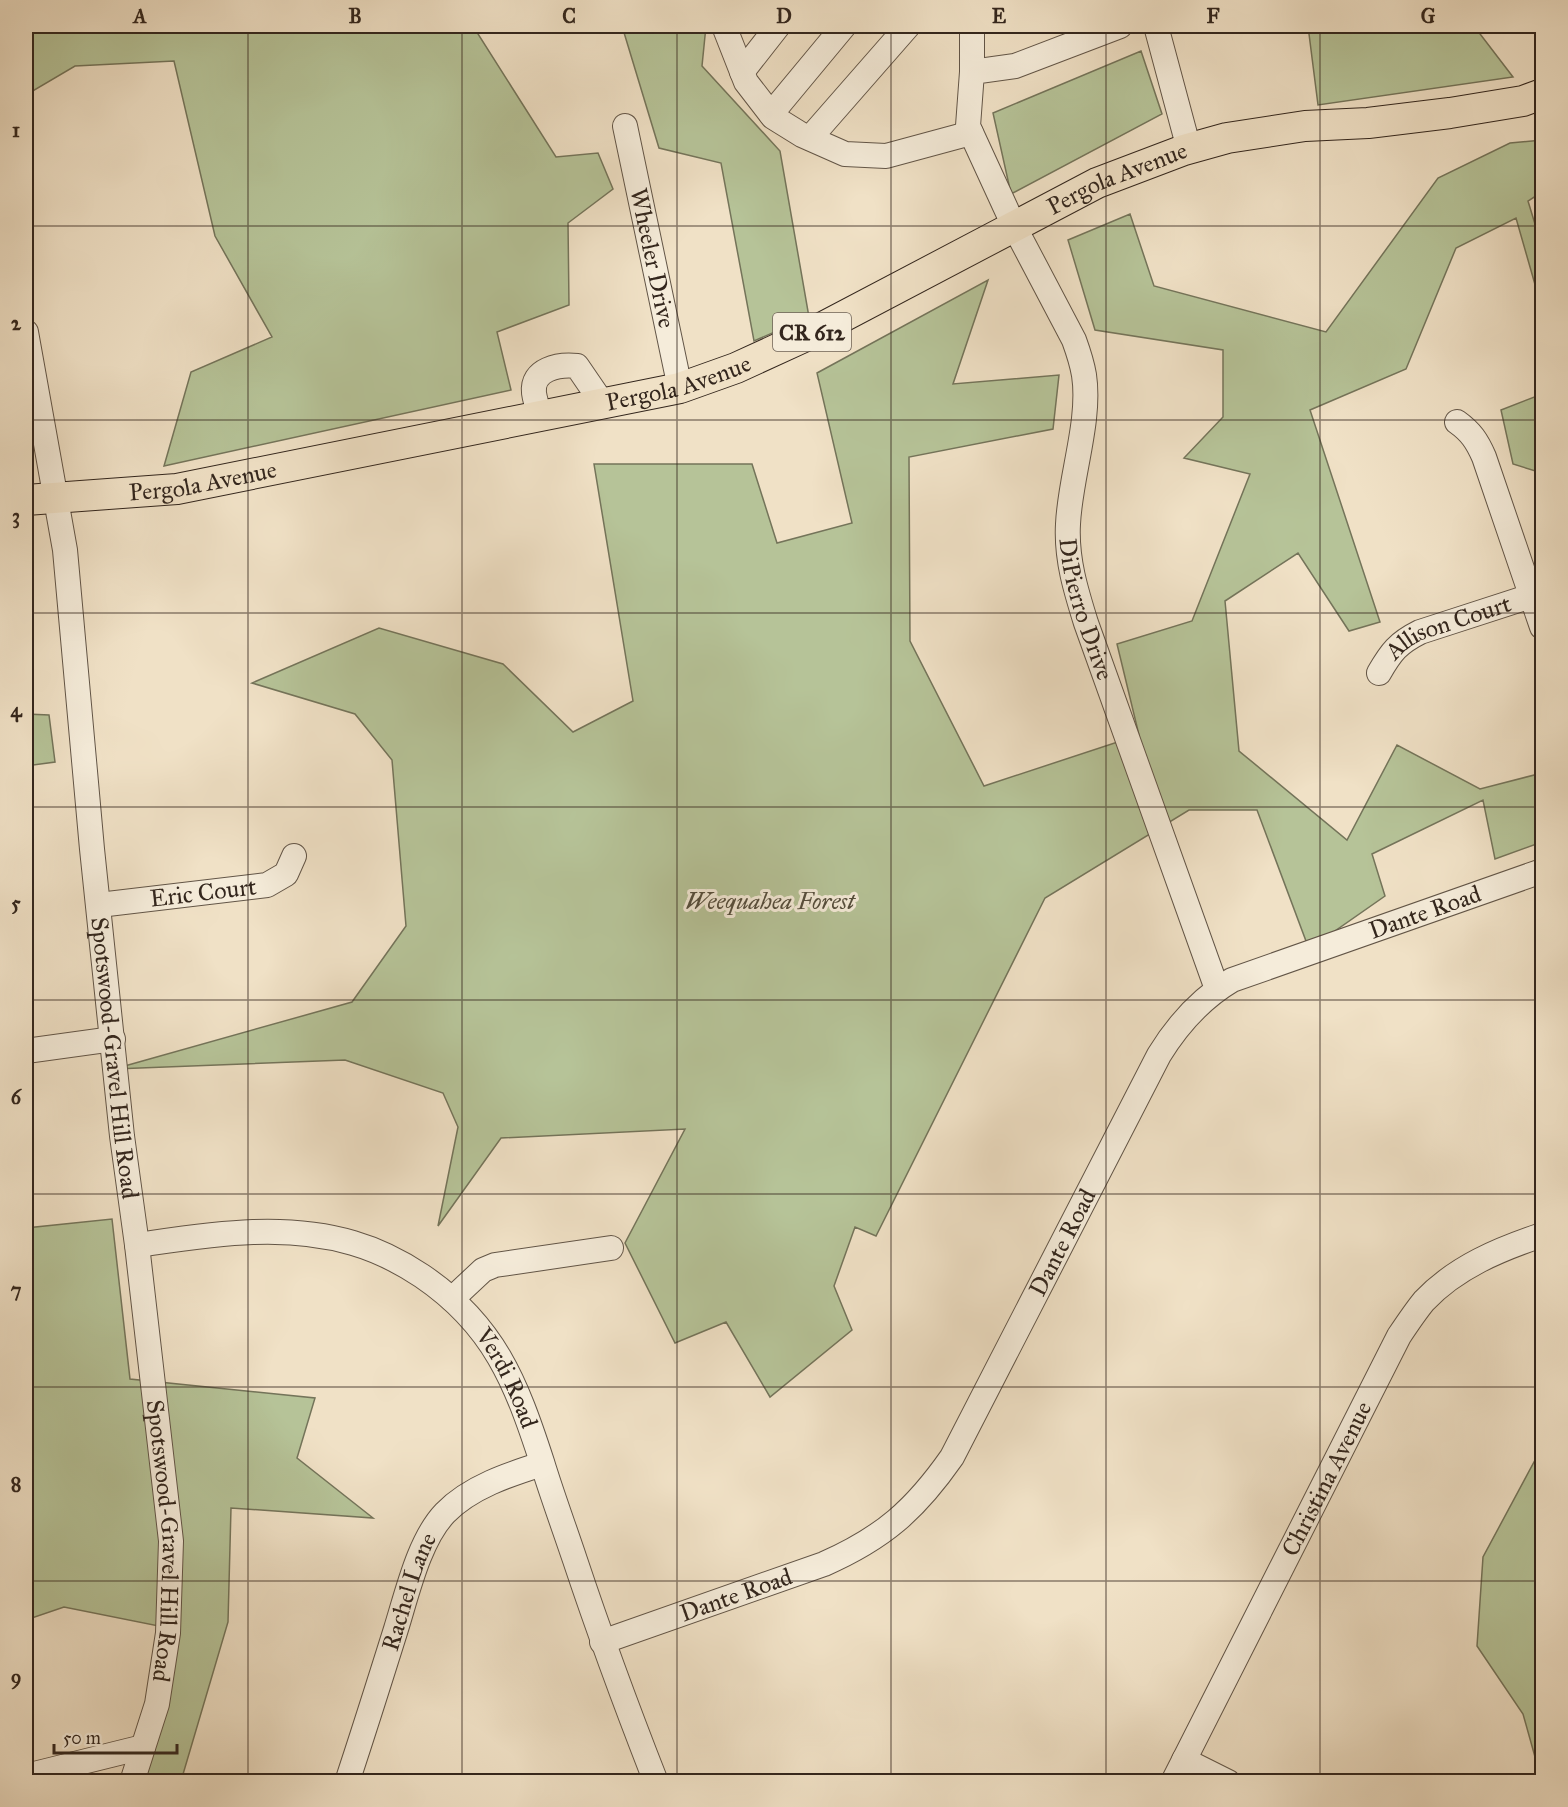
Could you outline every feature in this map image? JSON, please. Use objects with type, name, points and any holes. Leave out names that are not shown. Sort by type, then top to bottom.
[{"type":"main road","name":"Pergola Avenue","points":[[56,499],[177,489],[680,388],[736,368],[808,335],[1096,183],[1188,149],[1227,138],[1294,127],[1368,123],[1450,113],[1523,101],[1542,94]]},
{"type":"main road","name":"CR 612","points":[[26,500],[56,499]]},
{"type":"street","points":[[724,26],[746,82],[771,114],[810,138],[845,154],[886,156],[971,133],[968,126],[974,26]]},
{"type":"street","points":[[742,72],[778,26]]},
{"type":"street","points":[[771,114],[844,26]]},
{"type":"street","points":[[810,138],[908,26]]},
{"type":"street","points":[[972,72],[1015,66],[1120,26]]},
{"type":"street","points":[[1156,26],[1188,149]]},
{"type":"street","name":"Wheeler Drive","points":[[625,126],[680,388]]},
{"type":"street","name":"DiPierro Drive","points":[[971,133],[1014,226],[1074,340],[1084,375],[1084,414],[1068,525],[1070,567],[1086,623],[1217,989]]},
{"type":"street","name":"Spotswood-Gravel Hill Road","points":[[26,332],[65,550],[122,1136],[171,1541],[168,1634],[157,1704],[132,1782]]},
{"type":"street","points":[[541,417],[534,394],[534,384],[541,373],[565,365],[577,366],[603,404]]},
{"type":"street","points":[[1457,422],[1469,430],[1481,449],[1542,627]]},
{"type":"street","name":"Allison Court","points":[[1380,674],[1389,655],[1403,640],[1419,632],[1531,596]]},
{"type":"street","name":"Eric Court","points":[[99,905],[267,885],[286,874],[294,856]]},
{"type":"street","name":"Dante Road","points":[[602,1642],[824,1564],[872,1539],[896,1522],[913,1506],[952,1457],[1159,1055],[1173,1032],[1203,999],[1232,980],[1542,871]]},
{"type":"street","points":[[26,1051],[113,1039]]},
{"type":"street","name":"Verdi Road","points":[[137,1245],[235,1232],[318,1235],[353,1243],[385,1255],[414,1271],[452,1299],[490,1342],[524,1408],[602,1642],[656,1782]]},
{"type":"street","name":"Christina Avenue","points":[[1173,1782],[1399,1336],[1425,1301],[1458,1274],[1502,1248],[1542,1235]]},
{"type":"street","points":[[452,1299],[483,1270],[495,1265],[611,1248]]},
{"type":"street","name":"Rachel Lane","points":[[347,1782],[414,1572],[433,1530],[445,1513],[477,1490],[495,1480],[542,1464]]},
{"type":"street","points":[[26,1776],[143,1747]]},
{"type":"street","points":[[1184,1760],[1228,1782]]},
{"type":"green space","points":[[473,26],[556,157],[598,153],[613,189],[568,223],[569,305],[497,332],[511,390],[164,466],[191,372],[272,337],[215,236],[174,61],[75,66],[26,95],[26,27]]},
{"type":"green space","points":[[622,26],[706,26],[702,66],[780,151],[809,317],[754,341],[721,163],[659,148]]},
{"type":"green space","points":[[1308,26],[1474,26],[1513,77],[1318,105]]},
{"type":"green space","points":[[1141,51],[1162,114],[1011,194],[993,113]]},
{"type":"green space","name":"Weequahea Forest","points":[[1542,140],[1542,192],[1528,201],[1542,247],[1542,309],[1516,218],[1456,248],[1406,369],[1310,410],[1380,622],[1349,631],[1298,553],[1225,601],[1239,751],[1347,840],[1397,745],[1480,789],[1542,773],[1542,842],[1495,859],[1483,800],[1372,854],[1385,896],[1309,949],[1257,810],[1189,810],[1045,898],[876,1236],[855,1227],[834,1286],[852,1330],[770,1397],[726,1322],[675,1343],[625,1243],[685,1129],[501,1138],[438,1226],[458,1127],[443,1093],[345,1060],[114,1069],[352,1002],[406,926],[392,760],[355,714],[252,683],[379,628],[503,664],[573,732],[633,701],[594,464],[752,464],[777,543],[852,523],[817,373],[988,280],[953,384],[1059,375],[1053,429],[909,457],[910,641],[984,786],[1139,735],[1117,644],[1192,621],[1250,474],[1184,458],[1223,417],[1223,350],[1095,330],[1068,240],[1130,214],[1154,286],[1326,332],[1438,178],[1510,143]]},
{"type":"green space","points":[[1542,394],[1542,473],[1513,464],[1501,410]]},
{"type":"green space","points":[[26,714],[49,715],[55,762],[26,766]]},
{"type":"green space","points":[[112,1219],[130,1379],[315,1398],[297,1458],[373,1518],[231,1508],[228,1622],[181,1781],[123,1781],[169,1628],[64,1607],[26,1620],[26,1228]]},
{"type":"green space","points":[[1542,1447],[1542,1782],[1523,1714],[1477,1646],[1483,1557]]}]
